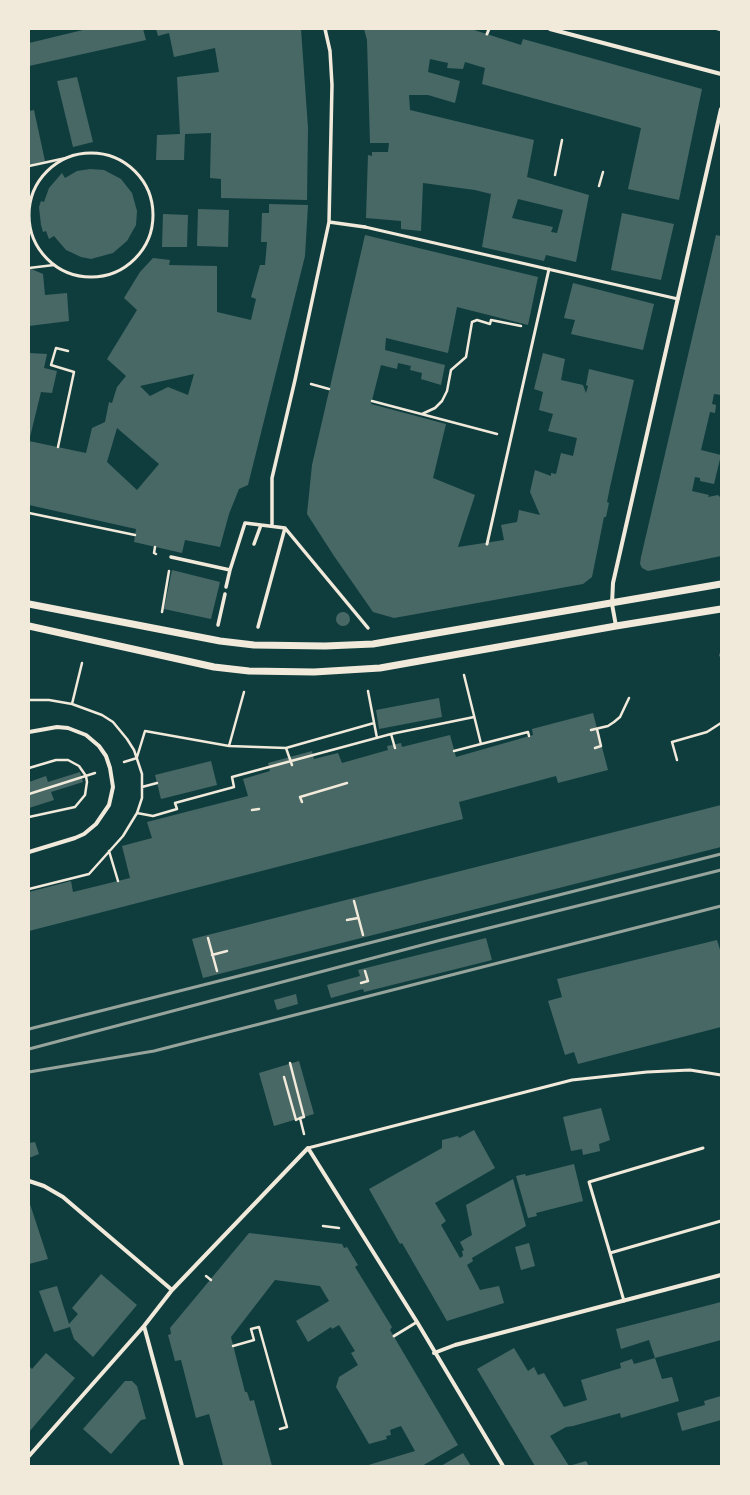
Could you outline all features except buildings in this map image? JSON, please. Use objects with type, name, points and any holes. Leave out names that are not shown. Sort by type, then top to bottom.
[{"type":"street","points":[[272,526],[272,478],[329,222],[332,85],[330,51],[325,29]]},
{"type":"street","points":[[551,29],[721,74]]},
{"type":"street","points":[[616,626],[612,604],[613,583],[721,109]]},
{"type":"street","points":[[329,222],[365,227]]},
{"type":"street","points":[[226,587],[245,523],[285,528],[368,628]]},
{"type":"street","points":[[254,544],[261,525]]},
{"type":"street","points":[[258,627],[285,528]]},
{"type":"street","points":[[171,558],[230,570]]},
{"type":"street","points":[[29,604],[140,627],[254,646],[325,646],[373,644],[721,584]]},
{"type":"street","points":[[218,625],[225,594]]},
{"type":"street","points":[[29,626],[214,667],[249,671],[314,672],[380,668],[479,649],[721,609]]},
{"type":"street","points":[[29,732],[57,727],[68,728],[86,735],[99,746],[106,756],[110,768],[113,787],[109,805],[96,824],[75,838],[29,852]]},
{"type":"street","points":[[29,1456],[144,1326],[172,1290],[308,1148],[416,1322],[502,1466]]},
{"type":"street","points":[[29,1181],[44,1186],[63,1197],[172,1290]]},
{"type":"street","points":[[434,1353],[454,1346],[721,1276]]},
{"type":"street","points":[[144,1326],[182,1466]]},
{"type":"lane","points":[[488,34],[489,29]]},
{"type":"lane","points":[[83,153],[101,153],[116,158],[130,166],[147,187],[153,207],[152,227],[142,252],[131,264],[117,272],[102,277],[86,278],[75,276],[54,265],[37,247],[29,224],[30,204],[37,184],[49,169],[66,158],[83,153]]},
{"type":"lane","points":[[365,227],[678,299]]},
{"type":"lane","points":[[487,544],[549,269]]},
{"type":"lane","points":[[308,1148],[572,1080],[647,1072],[690,1070],[721,1075]]},
{"type":"lane","points":[[624,1301],[589,1182],[703,1148]]},
{"type":"lane","points":[[610,1253],[721,1221]]},
{"type":"lane","points":[[394,1336],[416,1322]]},
{"type":"path","points":[[717,29],[721,30]]},
{"type":"path","points":[[555,175],[562,140]]},
{"type":"path","points":[[29,166],[66,158]]},
{"type":"path","points":[[599,186],[603,172]]},
{"type":"path","points":[[29,268],[54,265]]},
{"type":"path","points":[[422,414],[435,408],[442,401],[447,391],[451,370],[466,357],[472,322],[476,320],[490,324],[491,320],[536,329]]},
{"type":"path","points":[[58,447],[74,372],[51,365],[56,348],[68,351]]},
{"type":"path","points":[[295,380],[329,389]]},
{"type":"path","points":[[372,401],[512,438]]},
{"type":"path","points":[[29,513],[135,535]]},
{"type":"path","points":[[155,547],[154,553],[171,558],[159,630]]},
{"type":"path","points":[[72,704],[82,663]]},
{"type":"path","points":[[464,675],[481,744]]},
{"type":"path","points":[[368,691],[377,738]]},
{"type":"path","points":[[229,746],[244,692]]},
{"type":"path","points":[[591,730],[608,726],[620,717],[629,698]]},
{"type":"path","points":[[29,700],[49,700],[72,704],[102,715],[113,722],[128,739],[137,758],[142,774],[142,798],[137,813],[123,836],[89,874],[29,889]]},
{"type":"path","points":[[137,813],[153,816],[177,809],[175,803],[234,787],[232,777],[391,734],[474,717]]},
{"type":"path","points":[[137,758],[145,731],[229,746],[286,748],[374,723]]},
{"type":"path","points":[[677,760],[672,742],[707,732],[721,723]]},
{"type":"path","points":[[595,748],[601,746],[597,729]]},
{"type":"path","points":[[454,751],[528,732],[529,736]]},
{"type":"path","points":[[391,734],[395,748]]},
{"type":"path","points":[[286,748],[292,765]]},
{"type":"path","points":[[29,768],[62,759],[68,760],[79,766],[86,776],[87,788],[85,794],[75,807],[66,811],[29,817]]},
{"type":"path","points":[[29,794],[82,777]]},
{"type":"path","points":[[142,786],[157,783]]},
{"type":"path","points":[[302,802],[300,797],[347,783]]},
{"type":"path","points":[[252,810],[259,809]]},
{"type":"path","points":[[109,851],[118,881]]},
{"type":"path","points":[[354,901],[363,935]]},
{"type":"path","points":[[347,920],[358,918]]},
{"type":"path","points":[[208,938],[217,972]]},
{"type":"path","points":[[212,955],[226,951]]},
{"type":"path","points":[[361,983],[368,981],[365,971]]},
{"type":"path","points":[[290,1063],[304,1117]]},
{"type":"path","points":[[284,1076],[296,1120],[300,1118]]},
{"type":"path","points":[[323,1226],[340,1228]]},
{"type":"path","points":[[233,1346],[254,1340],[251,1329],[259,1327],[287,1427],[280,1429]]},
{"type":"railway","points":[[29,1029],[721,854]]},
{"type":"railway","points":[[29,1049],[441,940],[721,870]]},
{"type":"railway","points":[[29,1072],[154,1051],[721,906]]}]
